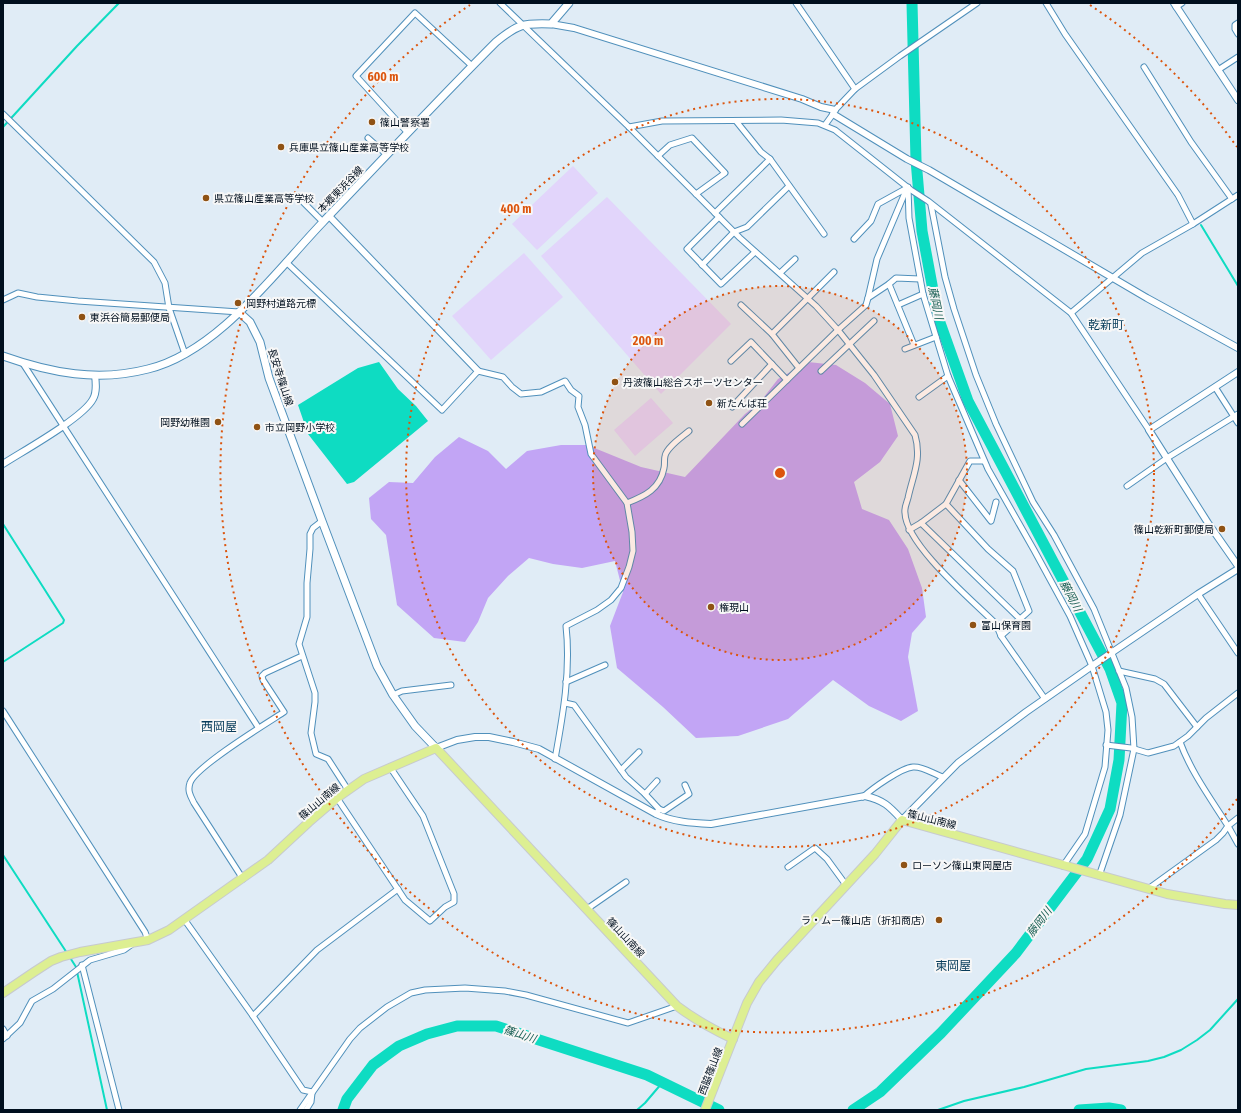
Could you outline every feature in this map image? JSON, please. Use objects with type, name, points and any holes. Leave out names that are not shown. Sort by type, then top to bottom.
[{"type":"main road","points":[[551,24],[569,3]]},
{"type":"main road","name":"本郷東浜谷線","points":[[239,312],[472,66],[500,39],[509,31],[523,25],[551,24]]},
{"type":"main road","points":[[3,356],[42,368],[71,374],[116,375],[149,369],[185,354],[209,338],[239,312]]},
{"type":"main road","name":"長安寺篠山線","points":[[239,312],[250,322],[260,342],[269,378],[378,666],[393,695],[415,726],[436,748]]},
{"type":"main road","name":"篠山山南線","points":[[3,993],[34,972],[61,957],[148,940],[169,930],[268,860],[337,798],[364,779],[436,748],[676,1006],[712,1029],[733,1039],[748,1003],[759,982],[902,820],[1174,896],[1238,905]]},
{"type":"main road","name":"西脇篠山線","points":[[706,1110],[733,1039]]},
{"type":"street","points":[[500,3],[734,232],[807,298],[850,344],[874,375],[915,435],[919,447],[917,467],[904,512],[909,530],[934,564],[996,624],[1001,636],[1045,699]]},
{"type":"street","points":[[796,3],[855,89]]},
{"type":"street","points":[[825,126],[834,112],[855,89],[977,3]]},
{"type":"street","points":[[1046,3],[1065,34],[1178,195],[1193,224]]},
{"type":"street","points":[[1177,4],[1238,100]]},
{"type":"street","points":[[408,133],[356,76],[415,13],[472,66]]},
{"type":"street","points":[[1238,23],[1235,25],[1235,29],[1238,34]]},
{"type":"street","points":[[551,24],[574,28],[802,99],[834,112],[908,159],[1113,278],[1238,348]]},
{"type":"street","points":[[1218,70],[1238,57]]},
{"type":"street","points":[[1144,67],[1191,142],[1232,199]]},
{"type":"street","points":[[3,114],[154,262],[165,283],[169,308],[185,354]]},
{"type":"street","points":[[565,703],[574,705],[621,770],[645,794],[664,818],[688,823],[711,824],[863,796],[877,798],[888,805],[902,820],[958,762],[1111,653],[1238,567],[1149,430],[1070,313],[835,130],[818,123],[780,120],[662,121],[629,128]]},
{"type":"street","points":[[736,121],[761,152],[770,159],[824,234]]},
{"type":"street","points":[[368,138],[387,155]]},
{"type":"street","points":[[658,156],[670,145],[692,138],[725,173],[696,194]]},
{"type":"street","points":[[715,213],[770,159]]},
{"type":"street","points":[[702,265],[734,232],[747,227],[789,186]]},
{"type":"street","points":[[854,238],[871,222],[878,204],[909,188]]},
{"type":"street","points":[[909,188],[909,218],[923,294],[948,376],[984,460],[1070,616],[1094,665],[1106,712],[1108,746],[1105,767],[1085,834],[1066,866]]},
{"type":"street","points":[[742,424],[838,330],[866,305],[877,258],[909,188]]},
{"type":"street","points":[[1070,313],[1142,253],[1193,224],[1238,195]]},
{"type":"street","points":[[303,202],[323,222]]},
{"type":"street","points":[[930,203],[945,276],[954,309],[976,375],[996,424],[1034,502],[1094,609],[1126,688],[1132,716],[1132,749],[1120,815],[1096,875]]},
{"type":"street","points":[[329,216],[478,371],[503,377],[521,394],[542,392],[565,382],[571,390],[579,396],[578,407],[585,425],[591,454],[627,503],[632,532],[633,551],[621,588],[611,600],[597,610],[566,626],[568,645],[565,703],[555,759]]},
{"type":"street","points":[[719,217],[687,249],[721,284],[755,252]]},
{"type":"street","points":[[780,274],[795,259]]},
{"type":"street","points":[[286,262],[442,410],[478,371]]},
{"type":"street","points":[[772,334],[834,272]]},
{"type":"street","points":[[868,298],[896,278],[920,278]]},
{"type":"street","points":[[889,284],[914,345]]},
{"type":"street","points":[[3,300],[18,293],[50,298],[239,312]]},
{"type":"street","points":[[898,305],[923,294]]},
{"type":"street","points":[[741,305],[772,334],[799,368]]},
{"type":"street","points":[[821,370],[874,321]]},
{"type":"street","points":[[905,349],[936,337]]},
{"type":"street","points":[[731,360],[751,342],[787,380]]},
{"type":"street","points":[[22,362],[258,728]]},
{"type":"street","points":[[732,407],[772,364]]},
{"type":"street","points":[[1149,430],[1238,372]]},
{"type":"street","points":[[3,464],[63,425],[83,410],[93,400],[96,392],[95,375]]},
{"type":"street","points":[[919,397],[948,376]]},
{"type":"street","points":[[1215,387],[1236,416],[1238,423]]},
{"type":"street","points":[[1127,486],[1167,458],[1236,416]]},
{"type":"street","points":[[627,503],[640,498],[655,488],[664,470],[665,455],[676,441],[689,431]]},
{"type":"street","points":[[909,530],[946,504],[970,461],[984,460]]},
{"type":"street","points":[[959,480],[991,521],[996,502]]},
{"type":"street","points":[[946,504],[988,549],[1013,571],[1029,611],[1001,636]]},
{"type":"street","points":[[322,521],[313,528],[310,534],[307,583],[307,617],[299,644],[315,693],[311,733],[316,754],[328,759],[348,790]]},
{"type":"street","points":[[921,523],[1020,619]]},
{"type":"street","points":[[1198,594],[1238,653]]},
{"type":"street","points":[[244,878],[194,803],[189,793],[190,783],[195,776],[210,762],[258,728],[284,712],[263,680],[262,676],[265,673],[302,656]]},
{"type":"street","points":[[566,682],[606,665]]},
{"type":"street","points":[[1119,671],[1155,679],[1164,684],[1197,727]]},
{"type":"street","points":[[393,695],[402,690],[451,686]]},
{"type":"street","points":[[1108,746],[1148,753],[1165,749],[1180,742],[1188,736],[1206,718],[1238,693]]},
{"type":"street","points":[[3,711],[145,932],[148,940]]},
{"type":"street","points":[[436,748],[457,740],[475,737],[488,737],[539,749],[555,759],[658,812],[664,811],[688,794],[685,785]]},
{"type":"street","points":[[1180,742],[1202,785],[1238,844]]},
{"type":"street","points":[[621,770],[639,752]]},
{"type":"street","points":[[337,798],[405,900],[430,921],[445,907],[454,902],[454,894],[444,873],[423,816],[390,767]]},
{"type":"street","points":[[863,796],[874,787],[912,767],[923,768],[943,777]]},
{"type":"street","points":[[645,794],[657,781]]},
{"type":"street","points":[[1148,889],[1216,840],[1228,826],[1238,818]]},
{"type":"street","points":[[788,867],[815,848],[827,859],[846,885]]},
{"type":"street","points":[[587,909],[626,882]]},
{"type":"street","points":[[253,1016],[317,950],[398,889]]},
{"type":"street","points":[[184,919],[253,1016],[303,1090],[312,1092]]},
{"type":"street","points":[[3,1029],[5,1037],[20,1023],[32,1001],[53,989],[80,966],[90,960],[124,950],[132,944]]},
{"type":"street","points":[[80,966],[119,1110]]},
{"type":"street","points":[[300,1110],[350,1039],[360,1028],[387,1007],[411,993],[425,990],[465,988],[505,991],[526,995],[628,1023],[676,1006]]},
{"type":"street","points":[[306,1110],[311,1102],[312,1092]]},
{"type":"shaded area","points":[[573,166],[598,193],[537,250],[512,224]]},
{"type":"shaded area","points":[[607,197],[731,324],[661,394],[541,256]]},
{"type":"shaded area","points":[[524,253],[563,297],[491,360],[452,316]]},
{"type":"shaded area","points":[[379,362],[398,389],[416,406],[428,421],[354,482],[347,484],[308,434],[298,405],[358,368]]},
{"type":"shaded area","points":[[808,362],[836,365],[865,383],[890,404],[898,436],[880,462],[854,482],[862,509],[889,520],[908,549],[922,588],[926,617],[912,633],[908,657],[918,711],[901,721],[869,706],[833,680],[788,719],[738,736],[696,738],[663,707],[617,668],[610,626],[623,592],[615,561],[582,568],[553,564],[529,558],[508,576],[488,598],[478,622],[465,642],[434,638],[397,605],[386,535],[371,519],[369,498],[389,482],[413,483],[435,457],[459,437],[488,451],[506,469],[527,451],[561,445],[587,445],[641,467],[685,477],[745,414],[760,402],[778,379]]},
{"type":"shaded area","points":[[651,398],[673,423],[635,456],[614,430]]},
{"type":"waterway","points":[[3,127],[77,46],[119,3]]},
{"type":"waterway","name":"藤岡川","points":[[853,1110],[880,1092],[941,1033],[1016,953],[1087,859],[1110,809],[1119,760],[1122,703],[1110,669],[968,401],[938,317],[922,231],[916,160],[912,3]]},
{"type":"waterway","points":[[1201,225],[1238,286]]},
{"type":"waterway","points":[[3,524],[64,620],[63,623],[3,662]]},
{"type":"waterway","points":[[3,855],[67,953]]},
{"type":"waterway","points":[[69,956],[76,967],[107,1110]]},
{"type":"waterway","points":[[938,1110],[964,1101],[1024,1087],[1086,1069],[1148,1061],[1164,1057],[1181,1050],[1210,1030],[1238,999]]},
{"type":"waterway","name":"篠山川","points":[[343,1110],[347,1099],[373,1065],[399,1046],[427,1034],[457,1026],[496,1026],[647,1075],[719,1110]]},
{"type":"waterway","points":[[637,1110],[662,1083]]},
{"type":"waterway","name":"篠山川","points":[[1079,1110],[1109,1108],[1121,1110]]},
{"type":"place","name":"篠山警察署","points":[[372,122]]},
{"type":"place","name":"兵庫県立篠山産業高等学校","points":[[281,147]]},
{"type":"place","name":"県立篠山産業高等学校","points":[[206,198]]},
{"type":"place","name":"岡野村道路元標","points":[[238,303]]},
{"type":"place","name":"東浜谷簡易郵便局","points":[[82,317]]},
{"type":"place","name":"丹波篠山総合スポーツセンター","points":[[615,382]]},
{"type":"place","name":"新たんば荘","points":[[709,403]]},
{"type":"place","name":"岡野幼稚園","points":[[218,422]]},
{"type":"place","name":"市立岡野小学校","points":[[257,427]]},
{"type":"place","name":"篠山乾新町郵便局","points":[[1222,529]]},
{"type":"place","name":"権現山","points":[[711,607]]},
{"type":"place","name":"富山保育園","points":[[973,625]]},
{"type":"place","name":"ローソン篠山東岡屋店","points":[[904,865]]},
{"type":"place","name":"ラ・ムー篠山店（折扣商店）","points":[[939,920]]},
{"type":"district","name":"乾新町","points":[[1106,325]]},
{"type":"district","name":"西岡屋","points":[[219,727]]},
{"type":"district","name":"東岡屋","points":[[953,966]]}]
